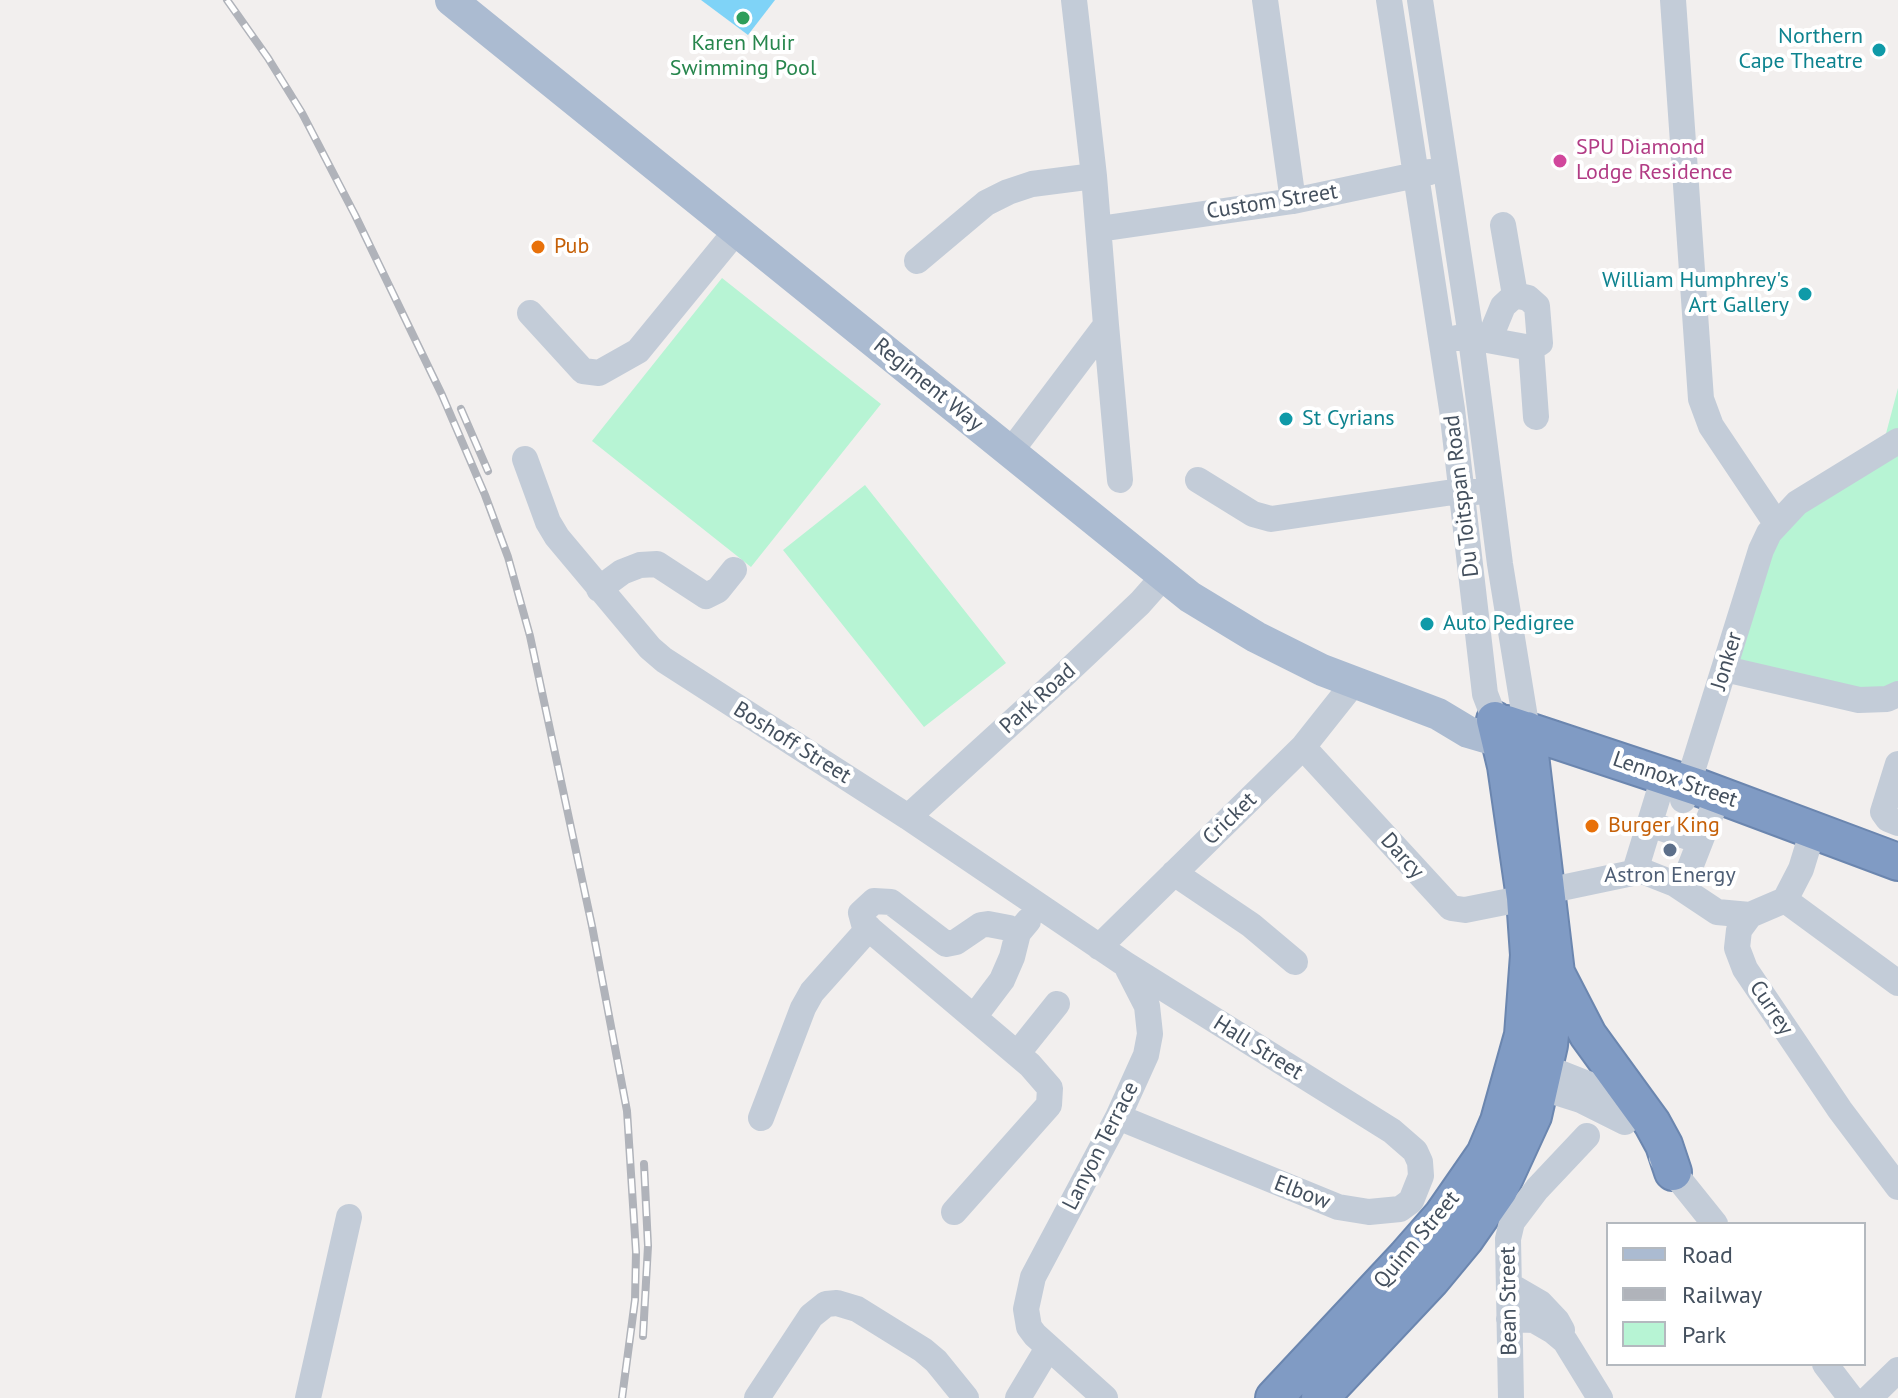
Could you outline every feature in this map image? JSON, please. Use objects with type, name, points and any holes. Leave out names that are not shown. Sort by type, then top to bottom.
[{"type":"highway","name":"Lennox Street","points":[[1514,736],[1682,809],[1898,862]]},
{"type":"highway","name":"Du Toitspan Road","points":[[1514,736],[1536,894],[1556,973],[1528,1072]]},
{"type":"highway","name":"Lennox Street","points":[[1810,838],[1898,881]]},
{"type":"highway","name":"Du Toitspan Road","points":[[1528,1072],[1523,1035],[1536,894]]},
{"type":"highway","points":[[1556,973],[1588,1035],[1652,1123],[1673,1172]]},
{"type":"highway","name":"Quinn Street","points":[[1274,1398],[1442,1216],[1485,1154],[1499,1121],[1528,1072]]},
{"type":"highway","name":"Quinn Street","points":[[1320,1398],[1431,1280],[1483,1214],[1511,1168],[1533,1116],[1528,1072]]},
{"type":"main road","name":"Regiment Way","points":[[451,0],[1163,577],[1215,614],[1353,684],[1438,714],[1468,732],[1514,736]]},
{"type":"street","points":[[1074,0],[1094,176],[1120,480]]},
{"type":"street","points":[[1265,0],[1293,201]]},
{"type":"street","name":"Du Toitspan Road","points":[[1389,0],[1452,409],[1485,694],[1514,736]]},
{"type":"street","name":"Du Toitspan Road","points":[[1420,0],[1444,169],[1480,338],[1514,736]]},
{"type":"street","points":[[1673,0],[1701,399],[1711,426],[1776,523],[1804,498],[1898,441]]},
{"type":"street","name":"Custom Street","points":[[1099,229],[1293,201],[1444,169]]},
{"type":"street","points":[[917,261],[986,203],[1008,192],[1032,184],[1094,176]]},
{"type":"street","points":[[1503,225],[1515,295]]},
{"type":"street","points":[[530,313],[583,371],[599,373],[638,351],[737,230]]},
{"type":"street","points":[[1480,338],[1515,295]]},
{"type":"street","points":[[1441,340],[1480,338],[1531,348],[1540,343],[1537,306],[1528,298],[1515,295]]},
{"type":"street","points":[[1011,451],[1106,325]]},
{"type":"street","points":[[1531,348],[1536,417]]},
{"type":"street","points":[[1061,384],[1087,386],[1112,398]]},
{"type":"street","name":"Boshoff Street","points":[[525,459],[548,522],[599,589],[650,648],[677,671],[908,817],[1125,964]]},
{"type":"street","points":[[1198,480],[1253,514],[1271,519],[1460,491],[1492,494]]},
{"type":"street","name":"Jonker","points":[[1682,809],[1761,550],[1776,523]]},
{"type":"street","points":[[599,589],[622,572],[640,565],[657,564],[706,596],[718,590],[734,570]]},
{"type":"street","name":"Park Road","points":[[908,817],[1066,673],[1163,577]]},
{"type":"street","points":[[1725,669],[1859,700],[1887,699],[1898,694]]},
{"type":"street","name":"Cricket","points":[[1099,947],[1303,747],[1353,684]]},
{"type":"street","name":"Darcy","points":[[1303,747],[1451,908],[1465,910],[1536,894]]},
{"type":"street","points":[[1898,764],[1883,812],[1884,816],[1898,823]]},
{"type":"street","points":[[1635,871],[1682,809]]},
{"type":"street","points":[[1682,809],[1682,888]]},
{"type":"street","points":[[1536,894],[1635,871],[1657,876],[1682,888],[1717,912],[1750,915],[1785,900],[1801,869],[1810,838]]},
{"type":"street","points":[[1174,873],[1251,925],[1295,962]]},
{"type":"street","points":[[1785,900],[1898,983]]},
{"type":"street","points":[[954,1212],[1049,1105],[1052,1097],[1050,1088],[1017,1054],[864,924],[861,913],[874,901],[891,902],[946,944],[956,942],[981,925],[1009,928],[1018,933]]},
{"type":"street","points":[[974,1017],[1002,980],[1018,933],[1039,905]]},
{"type":"street","name":"Currey","points":[[1750,915],[1739,930],[1737,948],[1745,969],[1840,1110],[1898,1187]]},
{"type":"street","points":[[761,1118],[812,992],[869,928]]},
{"type":"street","name":"Lanyon Terrace","points":[[1048,1348],[1029,1327],[1026,1316],[1033,1277],[1118,1117],[1146,1055],[1150,1034],[1147,1006],[1125,964]]},
{"type":"street","name":"Hall Street","points":[[1125,964],[1392,1131]]},
{"type":"street","points":[[1017,1054],[1057,1004]]},
{"type":"street","points":[[1528,1072],[1589,1083],[1615,1098],[1713,1222]]},
{"type":"street","name":"Elbow","points":[[1118,1117],[1324,1203],[1369,1212],[1400,1209],[1411,1201],[1421,1176],[1415,1151],[1392,1131]]},
{"type":"street","name":"Bean Street","points":[[1511,1398],[1508,1239],[1512,1222],[1537,1189],[1587,1136]]},
{"type":"street","points":[[308,1398],[349,1217]]},
{"type":"street","points":[[1509,1285],[1540,1303],[1550,1313],[1600,1398]]},
{"type":"street","points":[[757,1398],[811,1316],[826,1304],[837,1303],[857,1309],[923,1350],[966,1398]]},
{"type":"street","points":[[1509,1319],[1534,1320],[1565,1341]]},
{"type":"street","points":[[1018,1398],[1048,1348],[1089,1393]]},
{"type":"street","points":[[1827,1366],[1851,1398]]},
{"type":"street","points":[[1869,1398],[1898,1370]]},
{"type":"green space","points":[[722,278],[881,404],[751,567],[592,441]]},
{"type":"green space","points":[[1898,388],[1898,692],[1878,701],[1720,662],[1765,524],[1883,445]]},
{"type":"green space","points":[[865,485],[1006,663],[924,727],[783,550]]},
{"type":"water","name":"Karen Muir Swimming Pool","points":[[701,0],[775,0],[748,35]]},
{"type":"railway","points":[[227,0],[302,113],[355,215],[442,395],[508,557],[530,636],[592,926],[627,1111],[636,1252],[635,1300],[622,1398]]},
{"type":"railway","points":[[461,409],[488,471]]},
{"type":"railway","points":[[643,1336],[648,1246],[644,1164]]},
{"type":"place","name":"Karen Muir Swimming Pool","points":[[743,18]]},
{"type":"place","name":"Northern Cape Theatre","points":[[1879,50]]},
{"type":"place","name":"SPU Diamond Lodge Residence","points":[[1560,161]]},
{"type":"place","name":"Pub","points":[[538,247]]},
{"type":"place","name":"William Humphrey's Art Gallery","points":[[1805,294]]},
{"type":"place","name":"St Cyrians","points":[[1286,419]]},
{"type":"place","name":"Auto Pedigree","points":[[1427,624]]},
{"type":"place","name":"Burger King","points":[[1592,826]]},
{"type":"place","name":"Astron Energy","points":[[1670,850]]}]
